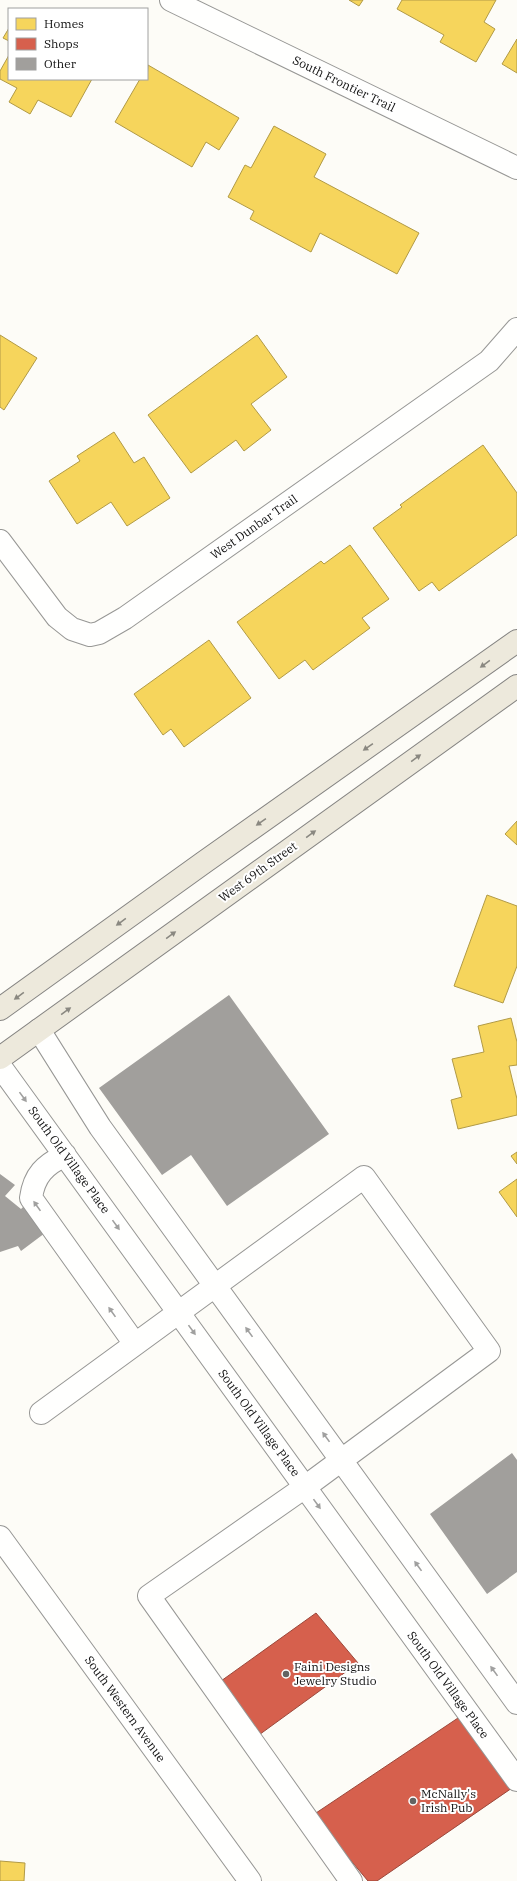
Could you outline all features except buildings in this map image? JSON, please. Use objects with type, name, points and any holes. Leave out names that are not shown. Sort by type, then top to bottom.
[{"type":"main road","points":[[0,1009],[203,863],[517,641]]},
{"type":"main road","name":"West 69th Street","points":[[0,1058],[517,686]]},
{"type":"street","name":"South Frontier Trail","points":[[171,0],[517,168]]},
{"type":"street","name":"West Dunbar Trail","points":[[0,541],[64,623],[82,634],[90,635],[99,633],[125,618],[489,361],[517,329]]},
{"type":"street","points":[[39,1030],[100,1127],[517,1703]]},
{"type":"street","name":"South Old Village Place","points":[[0,1066],[517,1780]]},
{"type":"street","points":[[65,1155],[43,1169],[33,1185],[31,1198],[135,1344]]},
{"type":"street","points":[[41,1413],[364,1177],[489,1351],[305,1487],[149,1596],[351,1881]]},
{"type":"street","name":"South Western Avenue","points":[[0,1538],[250,1881]]},
{"type":"place","name":"Faini Designs Jewelry Studio","points":[[286,1674]]},
{"type":"place","name":"McNally's Irish Pub","points":[[413,1801]]}]
